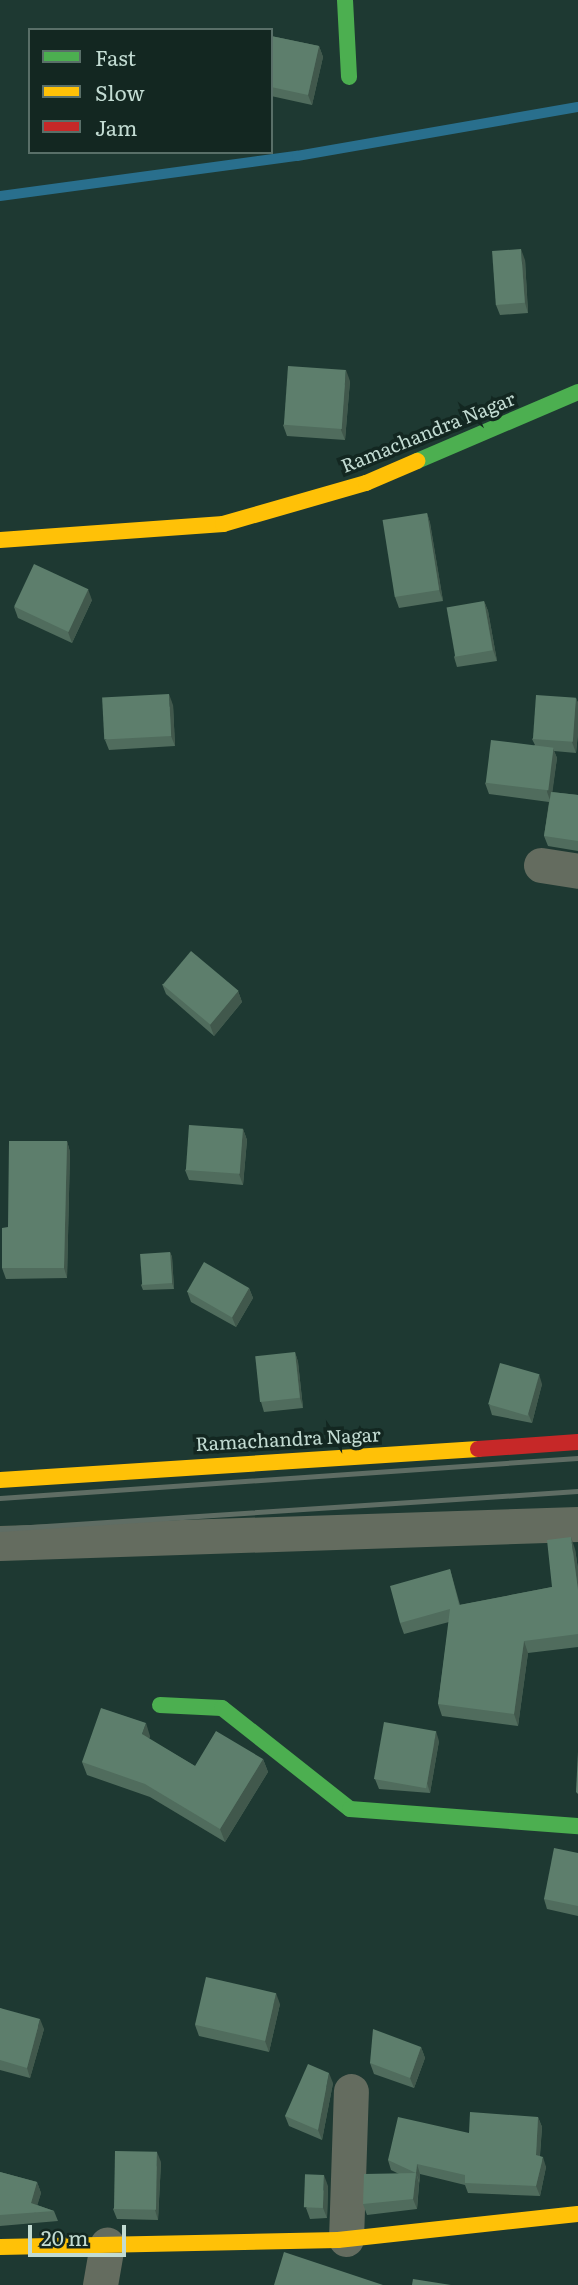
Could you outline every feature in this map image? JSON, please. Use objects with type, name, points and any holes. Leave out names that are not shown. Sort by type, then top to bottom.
[{"type":"street","points":[[345,0],[349,76]]},
{"type":"street","name":"Ramachandra Nagar","points":[[0,540],[223,524],[366,483],[578,393]]},
{"type":"street","points":[[541,865],[578,871]]},
{"type":"street","name":"Ramachandra Nagar","points":[[0,1480],[578,1442]]},
{"type":"street","points":[[0,1543],[578,1524]]},
{"type":"street","points":[[160,1705],[222,1708],[350,1809],[578,1826]]},
{"type":"street","points":[[346,2239],[351,2091]]},
{"type":"street","points":[[0,2247],[346,2239],[578,2214]]},
{"type":"street","points":[[100,2285],[107,2245]]},
{"type":"building","points":[[273,36],[319,46],[308,95],[273,87]]},
{"type":"building","points":[[521,249],[525,303],[496,305],[492,251]]},
{"type":"building","points":[[288,366],[346,370],[342,429],[284,425]]},
{"type":"building","points":[[427,513],[439,590],[395,597],[383,520]]},
{"type":"building","points":[[34,564],[88,589],[69,632],[14,607]]},
{"type":"building","points":[[484,601],[493,650],[455,657],[447,608]]},
{"type":"building","points":[[169,694],[171,736],[104,739],[102,698]]},
{"type":"building","points":[[536,695],[576,698],[573,742],[533,739]]},
{"type":"building","points":[[491,740],[554,748],[548,790],[486,783]]},
{"type":"building","points":[[551,792],[578,795],[578,841],[544,836]]},
{"type":"building","points":[[191,951],[238,991],[210,1025],[163,985]]},
{"type":"building","points":[[189,1125],[243,1129],[240,1174],[186,1170]]},
{"type":"building","points":[[9,1141],[67,1141],[64,1268],[2,1268],[2,1228],[8,1227]]},
{"type":"building","points":[[170,1252],[172,1283],[142,1285],[140,1254]]},
{"type":"building","points":[[204,1262],[249,1288],[232,1317],[187,1291]]},
{"type":"building","points":[[295,1352],[300,1398],[260,1402],[255,1356]]},
{"type":"building","points":[[500,1363],[539,1374],[528,1416],[488,1404]]},
{"type":"building","points":[[571,1537],[578,1590],[578,1634],[524,1641],[514,1714],[438,1704],[450,1609],[400,1623],[390,1586],[450,1569],[459,1605],[552,1587],[547,1540]]},
{"type":"building","points":[[101,1708],[146,1723],[142,1734],[195,1766],[216,1731],[263,1759],[220,1829],[145,1784],[82,1762]]},
{"type":"building","points":[[384,1722],[436,1731],[426,1788],[374,1779]]},
{"type":"building","points":[[578,1752],[578,1794],[576,1792]]},
{"type":"building","points":[[554,1848],[578,1853],[578,1906],[544,1899]]},
{"type":"building","points":[[206,1977],[276,1993],[265,2041],[195,2025]]},
{"type":"building","points":[[0,2008],[40,2019],[27,2068],[0,2060]]},
{"type":"building","points":[[373,2029],[421,2047],[410,2078],[370,2063]]},
{"type":"building","points":[[308,2064],[329,2073],[318,2130],[285,2116]]},
{"type":"building","points":[[470,2112],[538,2117],[536,2155],[543,2157],[536,2186],[465,2183],[465,2175],[417,2164],[416,2173],[388,2160],[398,2117],[469,2133]]},
{"type":"building","points":[[115,2151],[157,2152],[156,2210],[114,2209]]},
{"type":"building","points":[[0,2172],[37,2182],[31,2203],[54,2211],[0,2215]]},
{"type":"building","points":[[416,2173],[413,2199],[363,2204],[364,2174]]},
{"type":"building","points":[[305,2174],[324,2175],[323,2208],[304,2207]]},
{"type":"building","points":[[284,2252],[383,2285],[274,2285]]},
{"type":"building","points":[[413,2279],[451,2285],[412,2285]]},
{"type":"waterway","points":[[0,196],[297,156],[578,107]]},
{"type":"railway","points":[[0,1498],[578,1458]]},
{"type":"railway","points":[[0,1529],[578,1491]]},
{"type":"traffic: fast","points":[[345,0],[349,77]]},
{"type":"traffic: fast","points":[[417,461],[578,392]]},
{"type":"traffic: fast","points":[[160,1705],[222,1708],[350,1809],[578,1826]]},
{"type":"traffic: slow","points":[[0,540],[223,524],[366,483],[417,461]]},
{"type":"traffic: slow","points":[[0,1480],[478,1449]]},
{"type":"traffic: slow","points":[[0,2247],[338,2240],[578,2214]]},
{"type":"traffic: jam","points":[[478,1449],[578,1442]]}]
